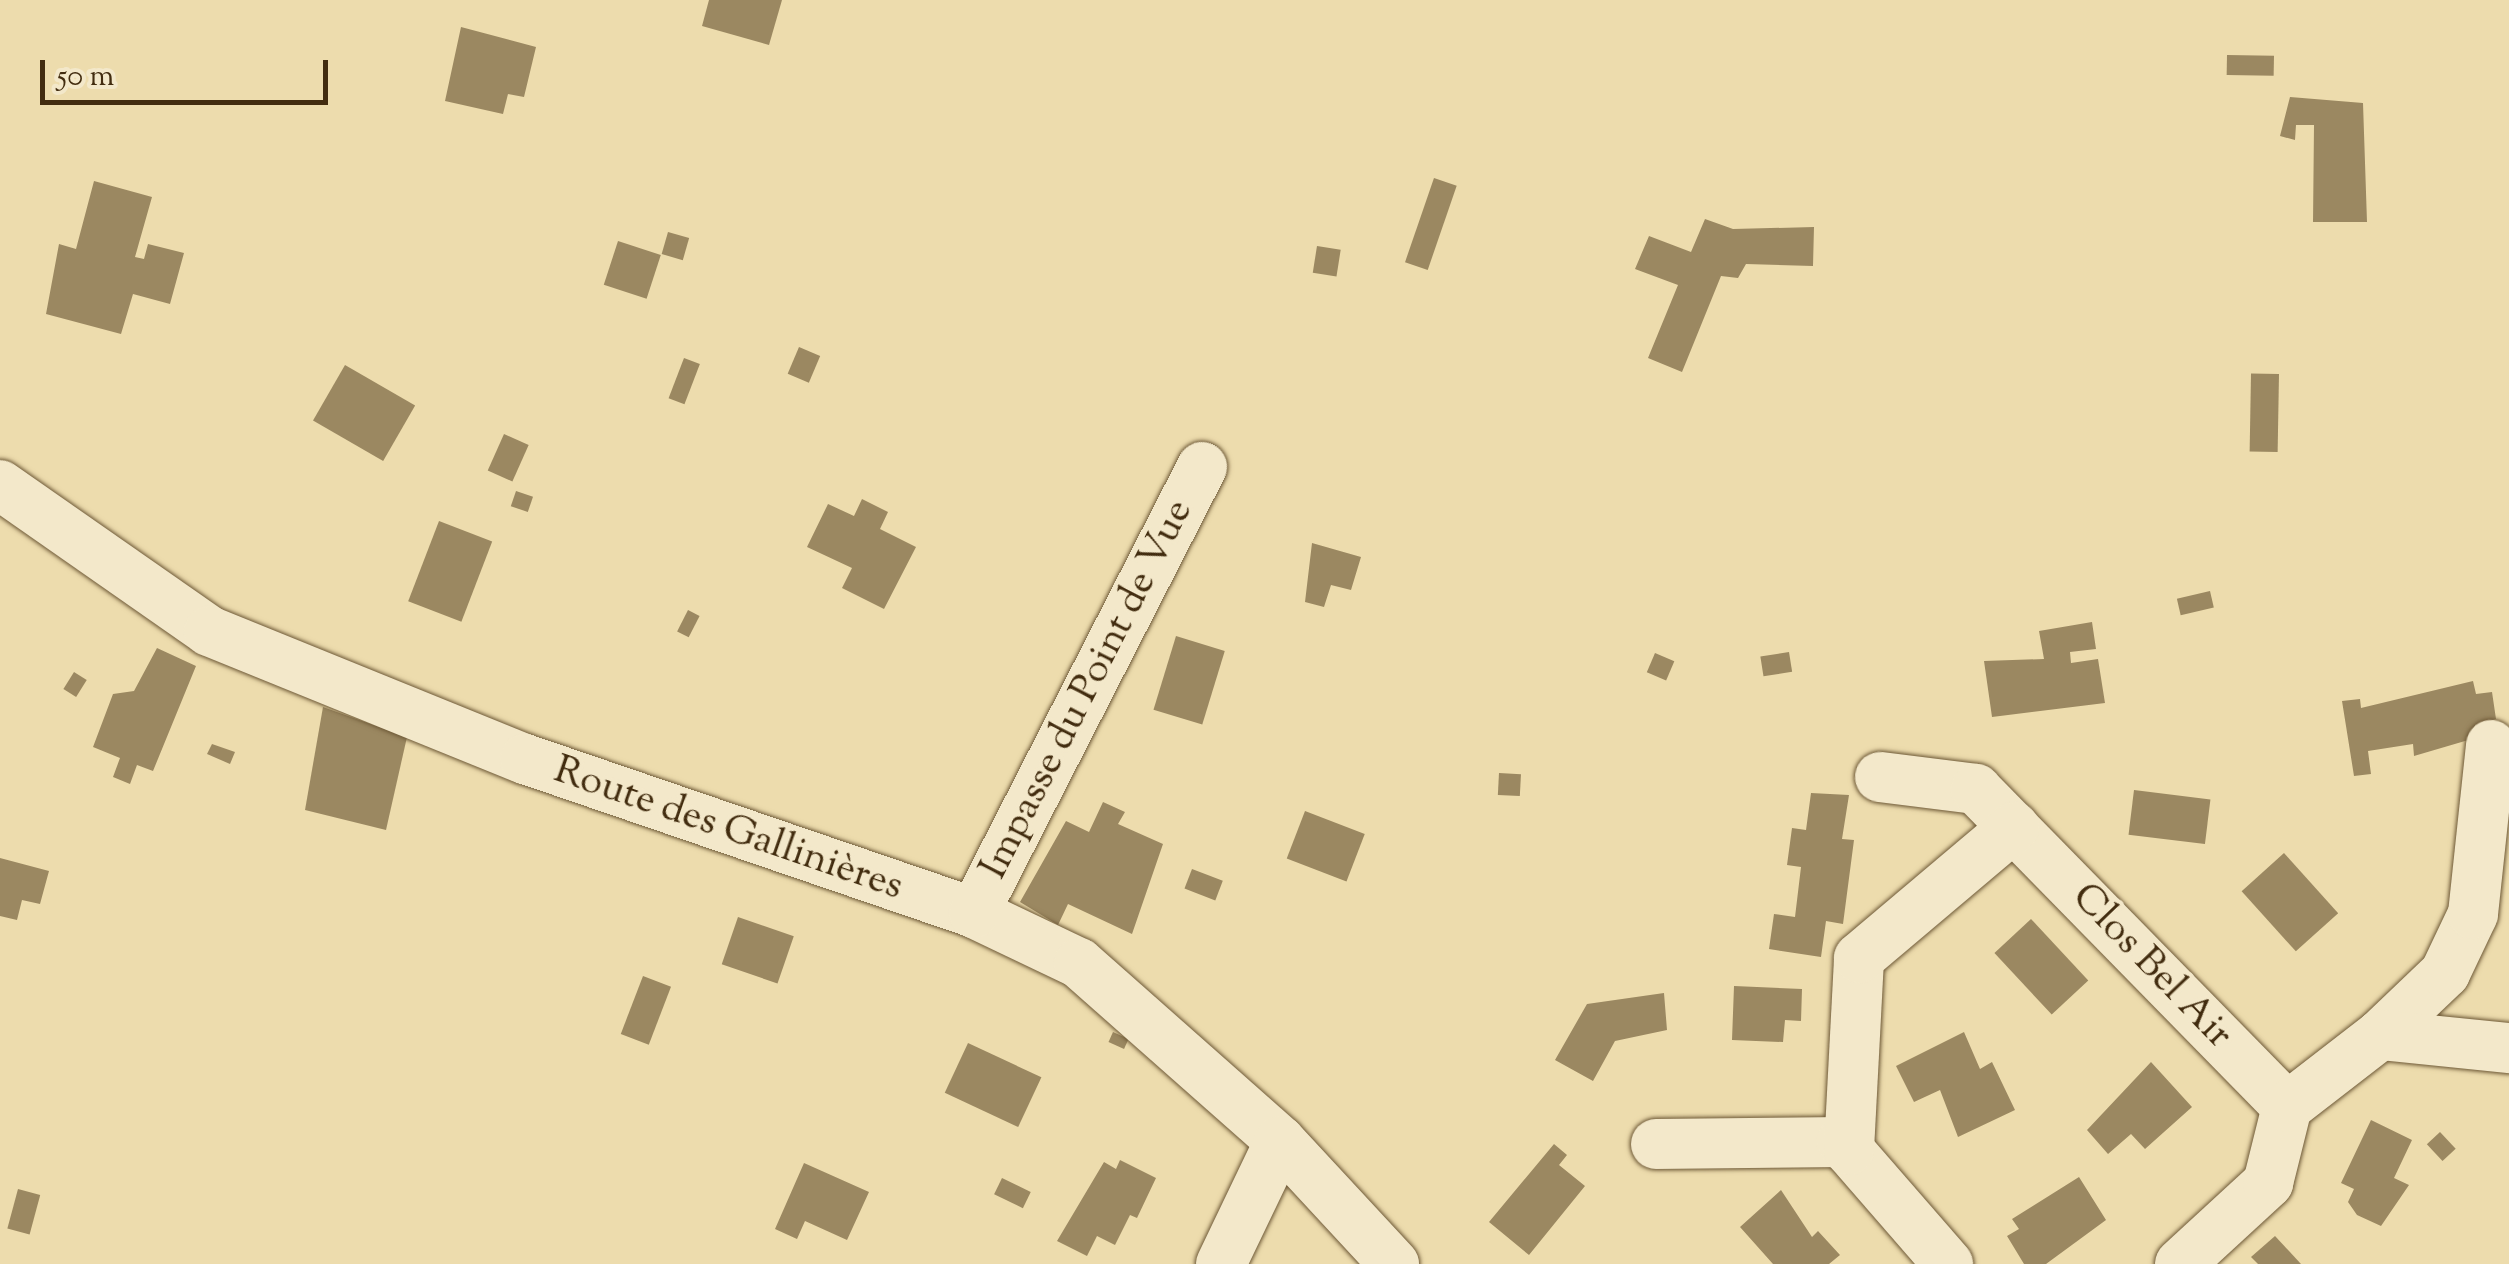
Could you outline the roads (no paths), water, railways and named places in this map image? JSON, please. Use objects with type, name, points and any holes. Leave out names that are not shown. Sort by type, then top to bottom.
[{"type":"street","name":"Impasse du Point de Vue","points":[[974,913],[1202,467]]},
{"type":"street","name":"Route des Gallinières","points":[[0,485],[208,632],[525,760],[974,913],[1079,963],[1280,1141],[1394,1264]]},
{"type":"street","points":[[2180,1264],[2268,1183],[2287,1107],[2380,1035],[2444,973],[2474,914],[2491,745]]},
{"type":"street","name":"Clos Bel Air","points":[[1880,777],[1976,789],[2287,1107]]},
{"type":"street","points":[[1849,1150],[1859,958],[2014,827]]},
{"type":"street","points":[[2380,1035],[2509,1048]]},
{"type":"street","points":[[1221,1264],[1280,1141]]},
{"type":"street","points":[[1656,1144],[1842,1142],[1948,1264]]}]
